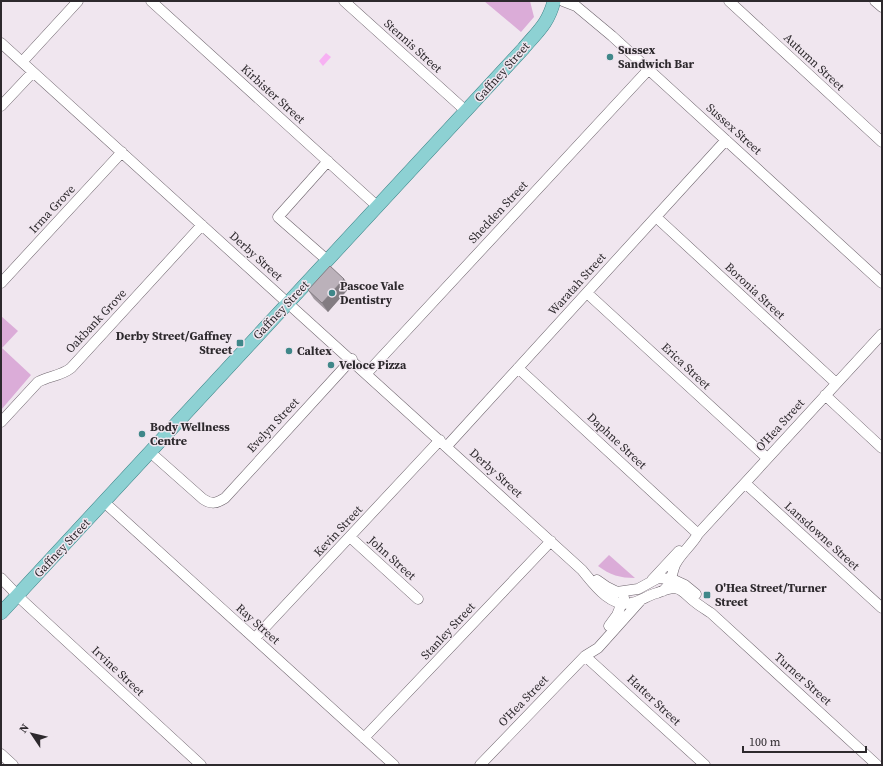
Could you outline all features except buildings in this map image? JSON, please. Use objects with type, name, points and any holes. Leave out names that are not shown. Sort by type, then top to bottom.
[{"type":"main road","name":"Gaffney Street","points":[[1,613],[546,23],[554,1]]},
{"type":"street","points":[[22,62],[78,1]]},
{"type":"street","name":"Kirbister Street","points":[[151,1],[378,206]]},
{"type":"street","name":"Stennis Street","points":[[344,1],[466,111]]},
{"type":"street","name":"Sussex Street","points":[[563,1],[576,6],[649,69],[882,283]]},
{"type":"street","name":"Autumn Street","points":[[729,1],[882,142]]},
{"type":"street","points":[[875,1],[882,7]]},
{"type":"street","name":"Derby Street","points":[[1,42],[444,443],[582,570],[604,594],[622,603]]},
{"type":"street","name":"Shedden Street","points":[[367,373],[649,69]]},
{"type":"street","points":[[1,106],[33,72]]},
{"type":"street","name":"Waratah Street","points":[[444,443],[518,368],[726,140]]},
{"type":"street","name":"Irma Grove","points":[[1,283],[122,152]]},
{"type":"street","points":[[327,260],[278,217],[328,161]]},
{"type":"street","name":"Boronia Street","points":[[656,217],[836,383]]},
{"type":"street","name":"Oakbank Grove","points":[[1,422],[38,382],[46,378],[62,374],[71,368],[202,225]]},
{"type":"street","name":"Erica Street","points":[[587,293],[767,458]]},
{"type":"street","name":"O'Hea Street","points":[[662,592],[669,586],[677,562],[693,543],[698,534],[882,334]]},
{"type":"street","name":"Evelyn Street","points":[[150,452],[203,500],[212,504],[218,502],[225,498],[352,359]]},
{"type":"street","name":"Daphne Street","points":[[518,368],[698,534]]},
{"type":"street","points":[[825,396],[882,448]]},
{"type":"street","name":"Kevin Street","points":[[255,638],[350,537],[444,443]]},
{"type":"street","name":"Lansdowne Street","points":[[745,483],[882,608]]},
{"type":"street","name":"Ray Street","points":[[104,502],[394,765]]},
{"type":"street","name":"O'Hea Street","points":[[652,581],[690,539],[698,534]]},
{"type":"street","name":"John Street","points":[[350,537],[418,599]]},
{"type":"street","name":"Stanley Street","points":[[364,738],[551,541]]},
{"type":"street","name":"Derby Street","points":[[582,570],[612,590],[624,592],[638,589],[652,581]]},
{"type":"street","name":"Irvine Street","points":[[1,578],[201,765]]},
{"type":"street","points":[[652,581],[658,578],[672,579]]},
{"type":"street","name":"Turner Street","points":[[672,579],[685,585],[694,592],[711,613]]},
{"type":"street","name":"O'Hea Street","points":[[480,765],[585,656],[593,643],[615,620],[625,596],[628,593],[638,589]]},
{"type":"street","name":"Turner Street","points":[[642,599],[670,589],[680,589],[711,613],[877,765]]},
{"type":"street","points":[[622,603],[633,603],[642,599]]},
{"type":"street","name":"O'Hea Street","points":[[585,656],[598,648],[642,599]]},
{"type":"street","name":"Hatter Street","points":[[585,656],[704,765]]},
{"type":"street","points":[[1,754],[13,765]]},
{"type":"shaded area","points":[[484,1],[530,1],[534,17],[521,32]]},
{"type":"shaded area","points":[[326,53],[331,57],[323,66],[319,61]]},
{"type":"shaded area","points":[[1,316],[18,331],[2,348],[31,375],[1,410]]},
{"type":"shaded area","points":[[609,555],[635,578],[615,575],[598,566]]},
{"type":"place","name":"Sussex Sandwich Bar","points":[[610,57]]},
{"type":"place","name":"Pascoe Vale Dentistry","points":[[332,293]]},
{"type":"place","name":"Derby Street/Gaffney Street","points":[[240,343]]},
{"type":"place","name":"Caltex","points":[[289,351]]},
{"type":"place","name":"Veloce Pizza","points":[[331,365]]},
{"type":"place","name":"Body Wellness Centre","points":[[142,434]]},
{"type":"place","name":"O'Hea Street/Turner Street","points":[[707,595]]}]
